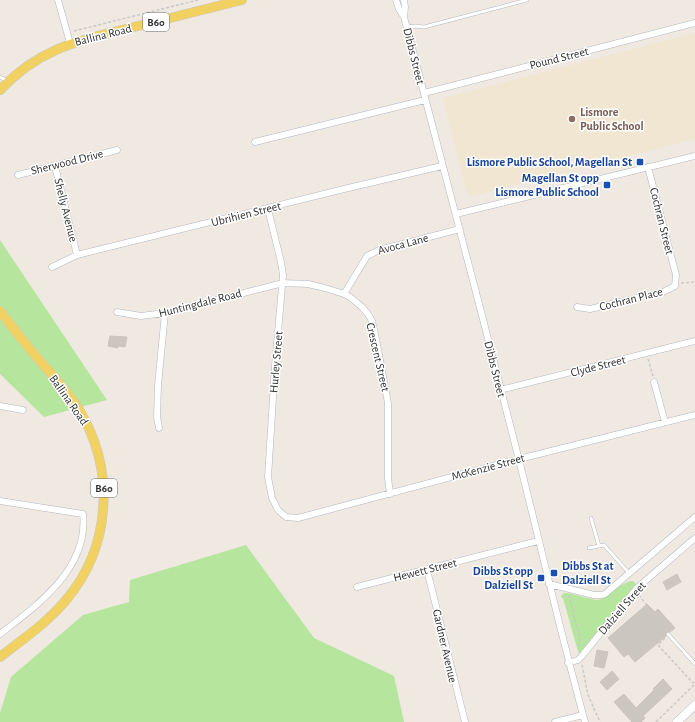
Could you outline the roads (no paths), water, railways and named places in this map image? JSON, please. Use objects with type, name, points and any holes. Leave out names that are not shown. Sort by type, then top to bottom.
[{"type":"main road","name":"Ballina Road","points":[[0,90],[4,79],[37,58],[70,43],[242,0]]},
{"type":"main road","name":"Ballina Road","points":[[0,312],[56,379],[80,412],[92,436],[99,458],[104,486],[104,498],[102,523],[94,552],[75,589],[46,622],[0,657]]},
{"type":"main road","points":[[677,722],[695,705]]},
{"type":"street","points":[[58,0],[70,43]]},
{"type":"street","name":"Dibbs Street","points":[[396,0],[407,27],[442,166],[460,229],[500,390],[519,459],[568,663],[585,722]]},
{"type":"street","name":"Dibbs Street","points":[[404,0],[404,17]]},
{"type":"street","name":"Pound Street","points":[[255,142],[695,24]]},
{"type":"street","name":"Sherwood Drive","points":[[18,175],[117,150]]},
{"type":"street","points":[[456,214],[695,156]]},
{"type":"street","name":"Shelly Avenue","points":[[55,166],[77,255]]},
{"type":"street","name":"Ubrihien Street","points":[[52,267],[77,255],[442,166]]},
{"type":"street","name":"Cochran Street","points":[[648,167],[676,275]]},
{"type":"street","name":"Hurley Street","points":[[268,209],[281,262],[283,282],[275,366],[268,477],[272,498],[282,514]]},
{"type":"street","name":"Avoca Lane","points":[[344,294],[370,253],[460,229]]},
{"type":"street","name":"Cochran Place","points":[[577,308],[590,309],[663,292],[671,288],[676,283],[676,275]]},
{"type":"street","name":"Crescent Street","points":[[283,282],[308,284],[344,294],[358,303],[372,321],[388,403],[388,478],[390,494]]},
{"type":"street","name":"Huntingdale Road","points":[[117,312],[140,316],[165,313],[283,282]]},
{"type":"street","points":[[159,428],[157,417],[158,385],[165,313]]},
{"type":"street","name":"Clyde Street","points":[[500,390],[695,341]]},
{"type":"street","points":[[654,382],[665,422]]},
{"type":"street","points":[[0,406],[23,410]]},
{"type":"street","name":"McKenzie Street","points":[[282,514],[289,518],[298,518],[519,459],[695,415]]},
{"type":"street","points":[[0,500],[83,514],[84,528],[80,543],[70,565],[58,585],[33,609],[0,634]]},
{"type":"street","name":"Dalziell Street","points":[[549,584],[594,595],[602,595],[695,516]]},
{"type":"street","name":"Dalziell Street","points":[[568,663],[578,660],[637,588],[695,538]]},
{"type":"street","name":"Hewett Street","points":[[358,587],[538,541]]},
{"type":"street","name":"Gardner Avenue","points":[[427,570],[464,722]]},
{"type":"street","points":[[555,722],[583,715]]},
{"type":"lane","points":[[407,27],[424,26],[527,0]]},
{"type":"lane","points":[[591,518],[599,546]]},
{"type":"lane","points":[[589,548],[604,545],[629,573]]},
{"type":"lane","points":[[666,635],[695,664]]},
{"type":"place","name":"Lismore Public School","points":[[572,119]]},
{"type":"place","name":"Lismore Public School, Magellan St","points":[[640,162]]},
{"type":"place","name":"Magellan St opp Lismore Public School","points":[[607,185]]},
{"type":"place","name":"Dibbs St at Dalziell St","points":[[554,573]]},
{"type":"place","name":"Dibbs St opp Dalziell St","points":[[541,578]]}]
